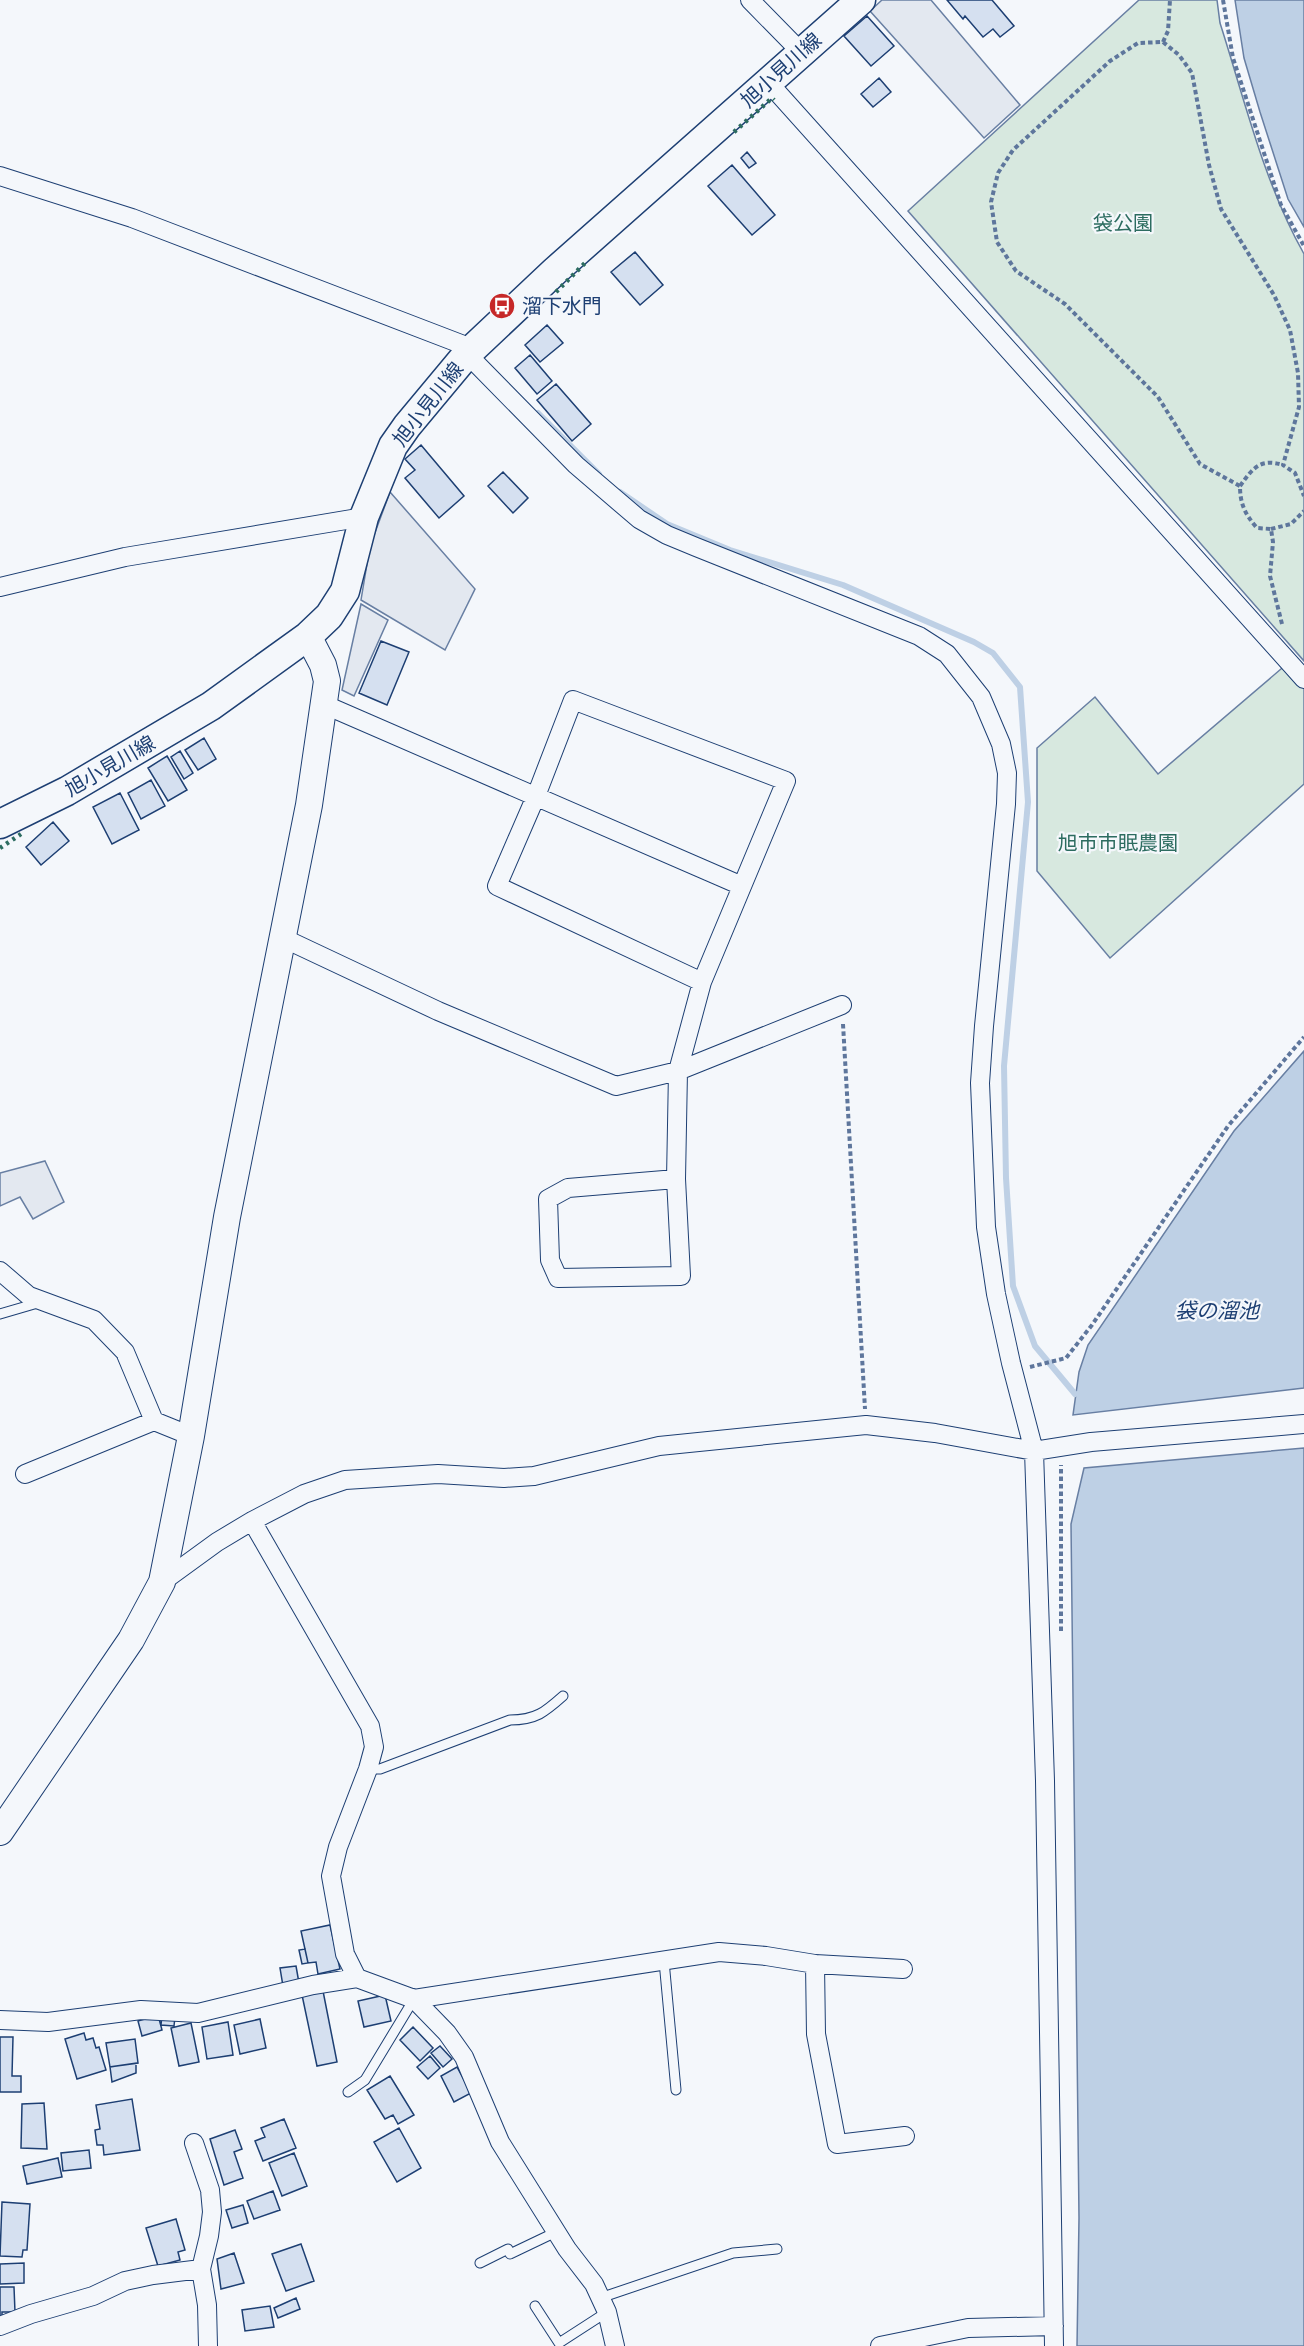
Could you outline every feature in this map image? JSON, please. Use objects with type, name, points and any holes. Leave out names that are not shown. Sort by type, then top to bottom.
[{"type":"main road","name":"旭小見川線","points":[[0,824],[67,791],[211,706],[308,636],[328,616],[345,591],[364,517],[393,446],[407,426],[470,352],[555,271],[861,0]]},
{"type":"street","points":[[750,0],[801,52]]},
{"type":"street","points":[[768,82],[1304,680]]},
{"type":"street","points":[[0,176],[132,218],[322,290],[470,352],[576,465],[639,519],[676,539],[919,636],[947,654],[981,697],[1001,744],[1007,773],[980,1083],[987,1227],[996,1294],[1013,1372],[1034,1451],[1045,1781],[1054,2346]]},
{"type":"street","points":[[0,587],[125,557],[364,517]]},
{"type":"street","points":[[0,1832],[131,1640],[162,1582],[192,1436],[227,1217],[309,805],[327,681],[324,665],[308,636]]},
{"type":"street","points":[[676,1179],[568,1188],[548,1199],[550,1260],[558,1278],[681,1276],[676,1179],[678,1071],[702,982],[786,781],[573,700],[536,796],[497,886],[702,982]]},
{"type":"street","points":[[323,704],[742,886]]},
{"type":"street","points":[[283,938],[438,1011],[616,1086],[678,1071],[842,1005]]},
{"type":"street","points":[[0,1271],[29,1296],[94,1320],[125,1352],[154,1421]]},
{"type":"street","points":[[25,1474],[154,1421],[192,1436]]},
{"type":"street","points":[[162,1582],[217,1542],[252,1521],[304,1494],[345,1480],[438,1474],[504,1478],[534,1476],[659,1446],[866,1425],[935,1433],[1034,1451],[1091,1442],[1304,1424]]},
{"type":"street","points":[[252,1521],[370,1726],[374,1747],[368,1769],[338,1847],[331,1876],[345,1954],[357,1978]]},
{"type":"street","points":[[414,1999],[719,1952],[766,1956],[815,1964],[903,1969]]},
{"type":"street","points":[[815,1964],[816,2034],[837,2144],[905,2136]]},
{"type":"street","points":[[0,2020],[48,2022],[141,2010],[198,2013],[313,1985],[357,1978],[414,1999],[447,2033],[464,2057],[500,2142],[556,2232],[594,2284],[604,2305],[615,2346]]},
{"type":"street","points":[[194,2143],[210,2190],[212,2212],[201,2269],[207,2305],[208,2346]]},
{"type":"street","points":[[0,2326],[31,2314],[93,2296],[125,2281],[201,2269]]},
{"type":"street","points":[[880,2346],[968,2328],[1054,2326]]},
{"type":"lane","points":[[0,1314],[43,1301]]},
{"type":"lane","points":[[368,1769],[380,1769],[510,1720],[525,1720],[534,1717],[543,1713],[563,1696]]},
{"type":"lane","points":[[664,1961],[676,2090]]},
{"type":"lane","points":[[348,2092],[365,2080],[414,1999]]},
{"type":"lane","points":[[480,2262],[508,2249],[510,2254],[556,2232]]},
{"type":"lane","points":[[535,2306],[559,2343],[604,2305],[733,2253],[777,2249]]},
{"type":"path","points":[[1164,42],[1168,31],[1170,0]]},
{"type":"path","points":[[1223,0],[1233,58],[1281,205],[1304,246]]},
{"type":"path","points":[[1240,486],[1200,464],[1158,397],[1065,304],[1016,271],[997,242],[991,202],[998,173],[1013,150],[1110,61],[1138,43],[1164,42],[1179,55],[1192,73],[1209,165],[1221,209],[1274,296],[1290,330],[1298,373],[1299,407],[1283,465]]},
{"type":"path","points":[[1304,496],[1295,473],[1283,465],[1270,461],[1256,466],[1240,486],[1240,502],[1247,516],[1257,528],[1271,529],[1292,524],[1304,511]]},
{"type":"path","points":[[1271,529],[1273,542],[1270,576],[1280,621],[1286,628]]},
{"type":"path","points":[[842,1005],[866,1425]]},
{"type":"path","points":[[1013,1372],[1066,1358],[1092,1325],[1228,1125],[1304,1037]]},
{"type":"path","points":[[1061,1636],[1062,1461]]},
{"type":"green space","name":"袋公園","points":[[1139,0],[1217,0],[1220,23],[1256,141],[1278,199],[1304,254],[1304,661],[908,211]]},
{"type":"green space","name":"旭市市眠農園","points":[[1288,663],[1304,681],[1304,784],[1110,958],[1037,871],[1037,748],[1095,697],[1158,774]]},
{"type":"shaded area","points":[[882,0],[931,0],[1020,105],[984,138],[870,11]]},
{"type":"shaded area","points":[[390,492],[475,589],[445,650],[361,600],[370,546]]},
{"type":"shaded area","points":[[361,604],[388,620],[354,696],[342,690]]},
{"type":"shaded area","points":[[45,1161],[64,1202],[33,1219],[20,1197],[0,1206],[0,1173]]},
{"type":"water","points":[[1235,0],[1304,0],[1304,227],[1288,199],[1260,112],[1244,58]]},
{"type":"water","name":"袋の溜池","points":[[1304,1051],[1304,1388],[1073,1415],[1079,1372],[1088,1345],[1234,1131]]},
{"type":"water","points":[[1304,1448],[1304,2346],[1077,2346],[1079,2218],[1071,1524],[1084,1468]]},
{"type":"building","points":[[947,0],[992,0],[1014,26],[1000,37],[993,29],[983,37]]},
{"type":"building","points":[[867,16],[894,46],[871,66],[844,36]]},
{"type":"building","points":[[879,78],[891,92],[873,107],[861,94]]},
{"type":"building","points":[[747,152],[756,163],[749,168],[741,158]]},
{"type":"building","points":[[732,165],[775,215],[752,235],[708,186]]},
{"type":"building","points":[[635,252],[663,285],[640,305],[611,272]]},
{"type":"building","points":[[547,325],[563,343],[540,362],[525,345]]},
{"type":"building","points":[[530,355],[552,381],[537,394],[515,368]]},
{"type":"building","points":[[556,384],[591,424],[572,441],[537,400]]},
{"type":"building","points":[[421,445],[464,496],[439,518],[405,478],[415,470],[405,459]]},
{"type":"building","points":[[503,472],[528,498],[513,513],[488,486]]},
{"type":"building","points":[[381,641],[409,652],[387,705],[359,693]]},
{"type":"building","points":[[204,738],[216,759],[198,770],[185,750]]},
{"type":"building","points":[[180,751],[193,773],[184,779],[171,757]]},
{"type":"building","points":[[167,756],[187,790],[168,801],[148,768]]},
{"type":"building","points":[[151,780],[165,806],[141,819],[128,793]]},
{"type":"building","points":[[120,793],[139,830],[112,844],[93,807]]},
{"type":"building","points":[[53,822],[69,841],[41,865],[26,847]]},
{"type":"building","points":[[330,1925],[340,1969],[318,1974],[316,1962],[308,1963],[301,1931]]},
{"type":"building","points":[[305,1949],[308,1963],[302,1964],[299,1950]]},
{"type":"building","points":[[296,1966],[299,1983],[283,1986],[280,1968]]},
{"type":"building","points":[[323,1991],[337,2062],[317,2066],[302,1995]]},
{"type":"building","points":[[385,1995],[391,2021],[364,2027],[358,2001]]},
{"type":"building","points":[[158,2015],[162,2030],[142,2036],[138,2021]]},
{"type":"building","points":[[162,2015],[175,2017],[174,2026],[161,2025]]},
{"type":"building","points":[[260,2019],[266,2048],[240,2054],[234,2025]]},
{"type":"building","points":[[228,2022],[233,2055],[207,2059],[202,2027]]},
{"type":"building","points":[[191,2023],[199,2062],[179,2066],[171,2028]]},
{"type":"building","points":[[413,2027],[433,2048],[420,2061],[400,2040]]},
{"type":"building","points":[[84,2033],[86,2040],[93,2038],[96,2048],[99,2047],[106,2070],[77,2079],[65,2039]]},
{"type":"building","points":[[0,2037],[13,2037],[12,2076],[21,2076],[21,2092],[0,2092]]},
{"type":"building","points":[[135,2039],[138,2063],[110,2067],[106,2043]]},
{"type":"building","points":[[440,2046],[452,2059],[443,2067],[431,2053]]},
{"type":"building","points":[[430,2056],[440,2068],[428,2079],[417,2067]]},
{"type":"building","points":[[136,2063],[136,2073],[112,2082],[110,2067]]},
{"type":"building","points":[[457,2067],[471,2093],[454,2102],[441,2076]]},
{"type":"building","points":[[390,2076],[414,2115],[398,2124],[393,2115],[385,2119],[367,2090]]},
{"type":"building","points":[[132,2099],[140,2150],[104,2155],[103,2145],[97,2145],[95,2130],[100,2129],[96,2105]]},
{"type":"building","points":[[44,2103],[47,2149],[21,2148],[22,2104]]},
{"type":"building","points":[[284,2119],[296,2148],[263,2161],[255,2141],[265,2137],[261,2128]]},
{"type":"building","points":[[399,2128],[421,2168],[397,2182],[374,2142]]},
{"type":"building","points":[[235,2130],[242,2149],[234,2152],[243,2178],[224,2185],[210,2139]]},
{"type":"building","points":[[89,2150],[91,2168],[63,2171],[61,2153]]},
{"type":"building","points":[[294,2153],[307,2186],[282,2196],[269,2163]]},
{"type":"building","points":[[58,2158],[62,2177],[27,2184],[23,2166]]},
{"type":"building","points":[[273,2191],[280,2210],[254,2219],[247,2201]]},
{"type":"building","points":[[2,2202],[30,2204],[27,2250],[23,2250],[22,2257],[0,2256]]},
{"type":"building","points":[[243,2205],[248,2223],[232,2228],[226,2210]]},
{"type":"building","points":[[176,2219],[185,2250],[178,2252],[180,2260],[158,2266],[146,2228]]},
{"type":"building","points":[[301,2244],[314,2281],[286,2291],[272,2254]]},
{"type":"building","points":[[234,2253],[244,2283],[221,2289],[217,2259]]},
{"type":"building","points":[[24,2263],[24,2283],[0,2284],[0,2264]]},
{"type":"building","points":[[0,2287],[14,2287],[15,2312],[2,2312],[2,2318],[0,2318]]},
{"type":"building","points":[[296,2298],[300,2309],[278,2318],[274,2308]]},
{"type":"building","points":[[270,2306],[274,2327],[245,2331],[242,2310]]},
{"type":"waterway","points":[[538,413],[599,474]]},
{"type":"waterway","points":[[620,492],[667,524],[730,550],[843,585],[974,642],[993,653],[1020,687],[1028,802],[1004,1066],[1006,1178],[1013,1286],[1035,1346],[1075,1394]]},
{"type":"hedge","points":[[734,132],[772,98],[774,100]]},
{"type":"hedge","points":[[556,292],[587,261]]},
{"type":"hedge","points":[[0,848],[21,834]]},
{"type":"place","name":"溜下水門","points":[[502,306]]}]
